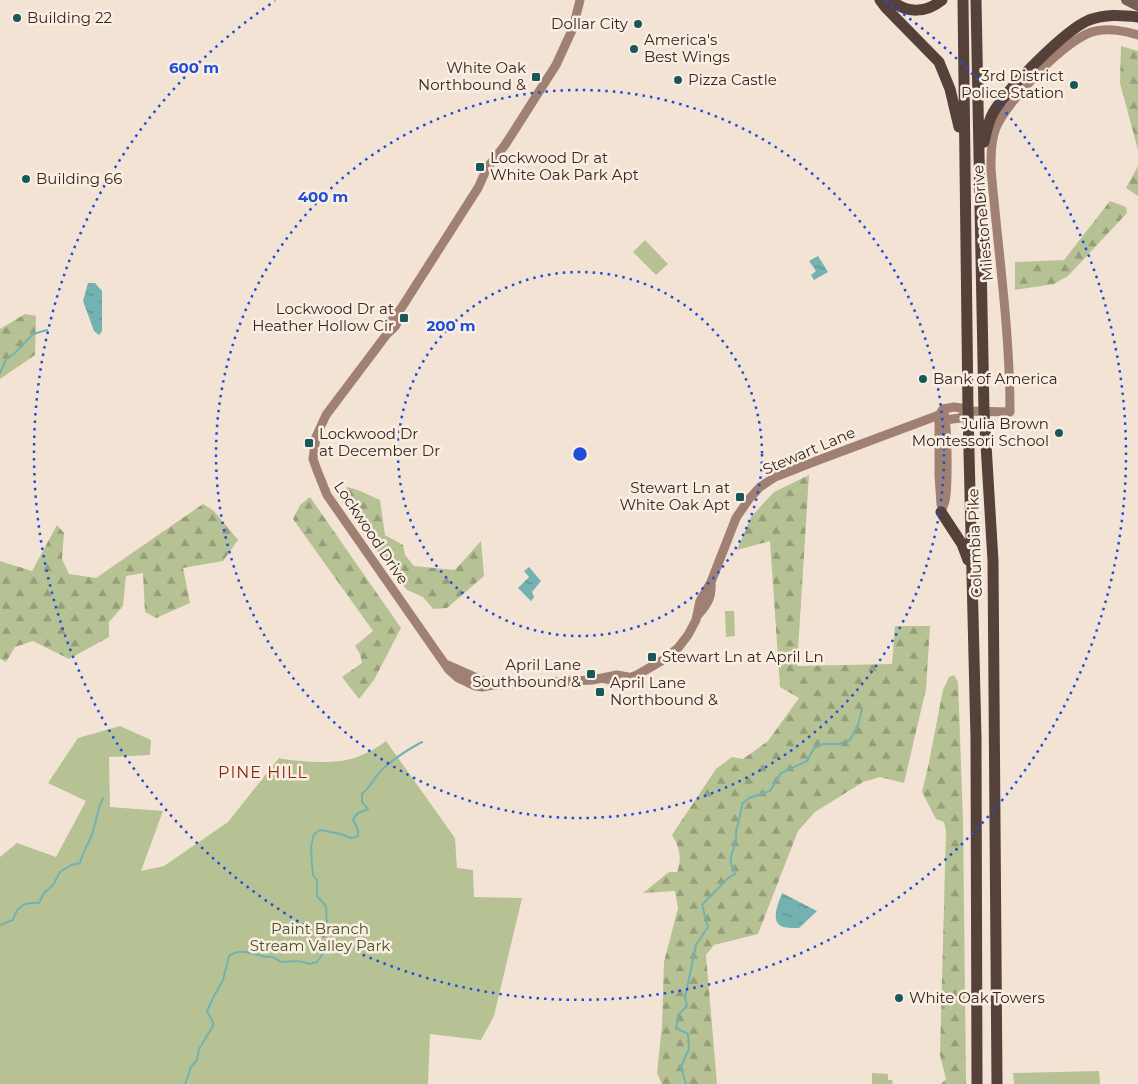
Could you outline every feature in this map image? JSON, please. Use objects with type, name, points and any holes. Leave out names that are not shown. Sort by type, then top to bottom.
[{"type":"highway","points":[[880,0],[939,62],[950,89],[956,111],[965,169]]},
{"type":"highway","points":[[892,0],[898,6],[910,10],[931,7],[942,0]]},
{"type":"highway","name":"Columbia Pike","points":[[963,0],[970,534],[976,738],[977,1084]]},
{"type":"highway","name":"Columbia Pike","points":[[976,0],[984,411],[991,535],[997,1084]]},
{"type":"highway","points":[[980,159],[987,128],[994,113],[1006,95],[1060,39],[1080,24],[1091,20],[1114,15],[1138,18]]},
{"type":"highway","points":[[944,516],[962,531],[984,536],[991,535]]},
{"type":"highway","points":[[944,516],[962,544],[972,568]]},
{"type":"main road","points":[[1126,0],[1138,6]]},
{"type":"street","name":"Lockwood Drive","points":[[568,36],[574,0]]},
{"type":"street","name":"Lockwood Drive","points":[[447,665],[428,642],[327,495],[314,459],[316,437],[326,415],[386,334],[396,327],[399,319],[397,314],[481,182],[493,172],[495,158],[556,65],[573,28],[580,0]]},
{"type":"street","name":"Milestone Drive","points":[[1010,412],[1010,364],[991,169],[992,144],[996,128],[1013,99],[1069,44],[1095,31],[1122,30],[1138,35]]},
{"type":"street","name":"Stewart Lane","points":[[447,665],[449,670],[458,678],[475,686],[482,687],[602,678],[617,682],[637,675],[664,660],[678,648],[688,635],[697,617],[708,603],[711,582],[736,518],[748,499],[760,487],[775,478],[816,461],[961,408],[968,411],[1010,412]]},
{"type":"street","points":[[942,415],[946,500],[944,516]]},
{"type":"green space","points":[[1121,46],[1138,51],[1138,150],[1120,83]]},
{"type":"green space","points":[[1138,166],[1138,196],[1126,188]]},
{"type":"green space","points":[[1110,201],[1126,207],[1127,213],[1068,276],[1054,284],[1015,290],[1015,262],[1064,260]]},
{"type":"green space","points":[[645,240],[668,264],[656,275],[633,252]]},
{"type":"green space","points":[[25,314],[36,316],[35,355],[0,379],[0,329]]},
{"type":"green space","points":[[809,475],[797,666],[892,664],[895,626],[930,626],[926,689],[904,783],[880,777],[863,782],[815,812],[798,831],[758,934],[714,945],[706,955],[717,1084],[662,1084],[657,1073],[662,1026],[664,962],[678,908],[675,891],[643,893],[669,872],[677,872],[679,853],[672,835],[716,769],[732,757],[743,759],[768,741],[799,698],[780,687],[770,541],[737,550],[751,517],[774,492]]},
{"type":"green space","points":[[347,487],[380,500],[385,535],[403,545],[405,555],[414,566],[455,570],[481,541],[484,576],[447,608],[433,609],[423,597],[407,590],[396,578],[341,500]]},
{"type":"green space","points":[[310,497],[401,628],[374,680],[359,699],[342,677],[362,663],[360,654],[355,646],[373,631],[293,519],[300,505]]},
{"type":"green space","points":[[203,504],[214,511],[238,540],[223,561],[183,568],[190,603],[156,618],[145,612],[143,573],[126,576],[123,606],[109,622],[109,637],[69,659],[33,641],[15,647],[6,662],[0,659],[0,561],[32,571],[57,525],[64,533],[62,559],[69,574],[96,578]]},
{"type":"green space","points":[[725,611],[734,611],[735,636],[726,637]]},
{"type":"green space","points":[[954,675],[958,682],[963,820],[966,1084],[941,1084],[946,1079],[940,1055],[946,831],[944,822],[936,819],[922,792],[943,690],[949,677]]},
{"type":"green space","name":"Paint Branch Stream Valley Park","points":[[120,726],[151,740],[150,755],[109,757],[110,807],[163,811],[141,871],[164,866],[228,822],[279,758],[314,762],[336,762],[366,753],[386,741],[455,838],[457,868],[473,870],[474,897],[522,898],[494,1016],[481,1040],[430,1034],[428,1084],[0,1084],[0,857],[17,843],[56,857],[86,801],[48,783],[78,738]]},
{"type":"green space","points":[[1099,1071],[1100,1084],[1014,1084],[1013,1073]]},
{"type":"green space","points":[[872,1073],[888,1074],[888,1080],[892,1080],[893,1084],[872,1084]]},
{"type":"water","points":[[818,256],[828,272],[814,280],[811,275],[816,271],[809,261]]},
{"type":"water","points":[[88,283],[95,283],[102,291],[102,331],[99,335],[94,331],[83,301]]},
{"type":"water","points":[[529,567],[541,581],[532,592],[534,597],[531,601],[518,588],[529,577],[524,571]]},
{"type":"water","points":[[782,893],[817,911],[799,928],[783,927],[777,921],[776,916],[777,906]]},
{"type":"waterway","points":[[0,373],[6,359],[15,353],[33,334],[47,330]]},
{"type":"waterway","points":[[686,1084],[681,1067],[689,1049],[688,1034],[676,1028],[678,1015],[687,1006],[685,998],[696,945],[708,927],[702,905],[728,878],[735,874],[732,868],[731,856],[736,840],[742,804],[749,798],[770,791],[781,773],[807,761],[814,748],[823,744],[838,744],[850,740],[858,725],[862,709]]},
{"type":"waterway","points":[[185,1084],[191,1067],[197,1060],[199,1049],[213,1026],[207,1011],[223,980],[229,956],[237,952],[245,952],[272,957],[281,962],[298,961],[309,964],[317,962],[328,946],[326,906],[317,896],[317,880],[313,875],[311,847],[314,834],[320,830],[351,838],[358,836],[358,830],[353,819],[358,813],[368,809],[362,802],[362,794],[389,764],[422,742]]},
{"type":"waterway","points":[[0,925],[13,920],[19,908],[25,904],[39,903],[60,872],[71,865],[80,863],[91,837],[103,798]]},
{"type":"place","name":"Building 22","points":[[17,18]]},
{"type":"place","name":"Dollar City","points":[[638,24]]},
{"type":"place","name":"America's Best Wings","points":[[634,49]]},
{"type":"place","name":"White Oak Northbound &","points":[[536,77]]},
{"type":"place","name":"Pizza Castle","points":[[678,80]]},
{"type":"place","name":"3rd District Police Station","points":[[1074,85]]},
{"type":"place","name":"Lockwood Dr at White Oak Park Apt","points":[[480,167]]},
{"type":"place","name":"Building 66","points":[[26,179]]},
{"type":"place","name":"Lockwood Dr at Heather Hollow Cir","points":[[404,318]]},
{"type":"place","name":"Bank of America","points":[[923,379]]},
{"type":"place","name":"Julia Brown Montessori School","points":[[1059,433]]},
{"type":"place","name":"Lockwood Dr at December Dr","points":[[309,443]]},
{"type":"place","name":"Stewart Ln at White Oak Apt","points":[[740,497]]},
{"type":"place","name":"Stewart Ln at April Ln","points":[[652,657]]},
{"type":"place","name":"April Lane Southbound &","points":[[591,674]]},
{"type":"place","name":"April Lane Northbound &","points":[[600,692]]},
{"type":"place","name":"White Oak Towers","points":[[899,998]]},
{"type":"district","name":"PINE HILL","points":[[263,772]]}]
